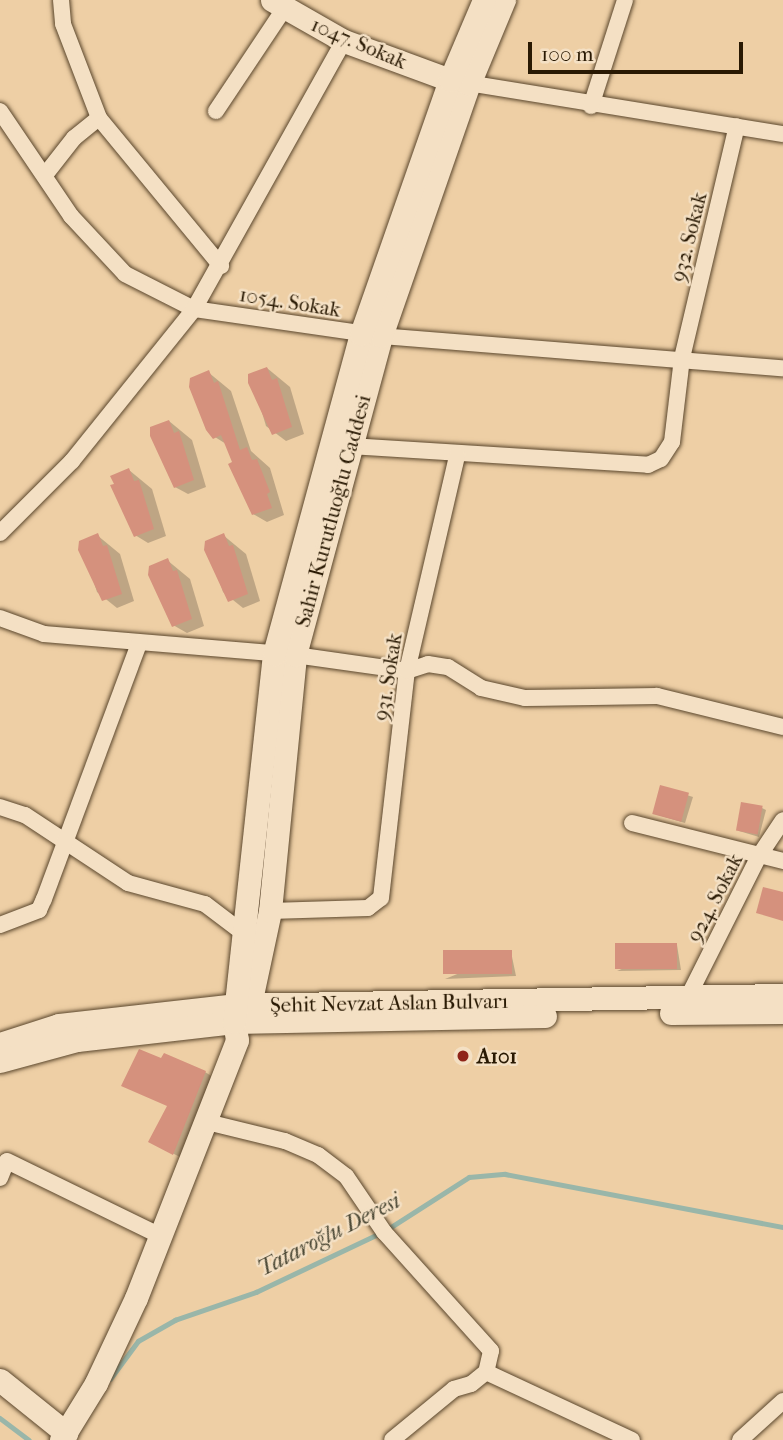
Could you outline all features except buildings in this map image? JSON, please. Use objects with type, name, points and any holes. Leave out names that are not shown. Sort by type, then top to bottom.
[{"type":"street","points":[[61,0],[63,24],[99,118],[220,266]]},
{"type":"street","name":"Sahir Kurutluoğlu Caddesi","points":[[241,1019],[246,935],[284,655],[371,335],[459,82],[484,0]]},
{"type":"street","name":"Sahir Kurutluoğlu Caddesi","points":[[459,82],[504,0]]},
{"type":"street","points":[[591,106],[625,0]]},
{"type":"street","points":[[216,111],[278,5]]},
{"type":"street","name":"1047. Sokak","points":[[278,5],[344,41],[459,82]]},
{"type":"street","points":[[0,533],[72,461],[194,309],[344,41]]},
{"type":"street","points":[[459,82],[591,106],[783,134]]},
{"type":"street","name":"1054. Sokak","points":[[0,111],[71,216],[125,274],[194,309],[371,335],[783,368]]},
{"type":"street","points":[[45,175],[74,138],[99,118]]},
{"type":"street","name":"932. Sokak","points":[[457,456],[648,465],[661,459],[672,442],[682,358],[737,126]]},
{"type":"street","name":"Sahir Kurutluoğlu Caddesi","points":[[241,1019],[270,911],[284,655],[350,446],[371,335]]},
{"type":"street","points":[[350,446],[457,456]]},
{"type":"street","name":"931. Sokak","points":[[270,911],[375,906],[382,894],[407,671],[457,456]]},
{"type":"street","points":[[0,618],[44,634],[284,655],[407,671],[428,664],[448,667],[481,688],[525,698],[657,696],[783,727]]},
{"type":"street","points":[[0,925],[39,910],[139,643]]},
{"type":"street","points":[[0,807],[25,815],[128,883],[205,904],[246,935]]},
{"type":"street","name":"924. Sokak","points":[[688,997],[759,856],[783,820]]},
{"type":"street","points":[[632,824],[783,861]]},
{"type":"street","name":"Şehit Nevzat Aslan Bulvarı","points":[[0,1061],[77,1040],[241,1019],[688,997],[783,995]]},
{"type":"street","name":"Şehit Nevzat Aslan Bulvarı","points":[[0,1044],[82,1022],[783,1012]]},
{"type":"street","points":[[0,1381],[64,1437],[96,1383],[161,1236],[207,1122],[241,1019]]},
{"type":"street","points":[[207,1122],[285,1141],[318,1155],[346,1176],[384,1231],[491,1351],[486,1372],[471,1384],[454,1390],[392,1440]]},
{"type":"street","points":[[0,1178],[7,1161],[161,1236]]},
{"type":"street","points":[[486,1372],[632,1440]]},
{"type":"street","points":[[740,1440],[783,1401]]},
{"type":"waterway","name":"Tataroğlu Deresi","points":[[388,1229],[469,1177],[505,1174],[783,1227]]},
{"type":"waterway","name":"Tataroğlu Deresi","points":[[110,1379],[138,1341],[175,1320],[256,1292],[380,1233]]},
{"type":"waterway","name":"Tataroğlu Deresi","points":[[0,1418],[29,1440]]},
{"type":"place","name":"A101","points":[[463,1056]]}]
